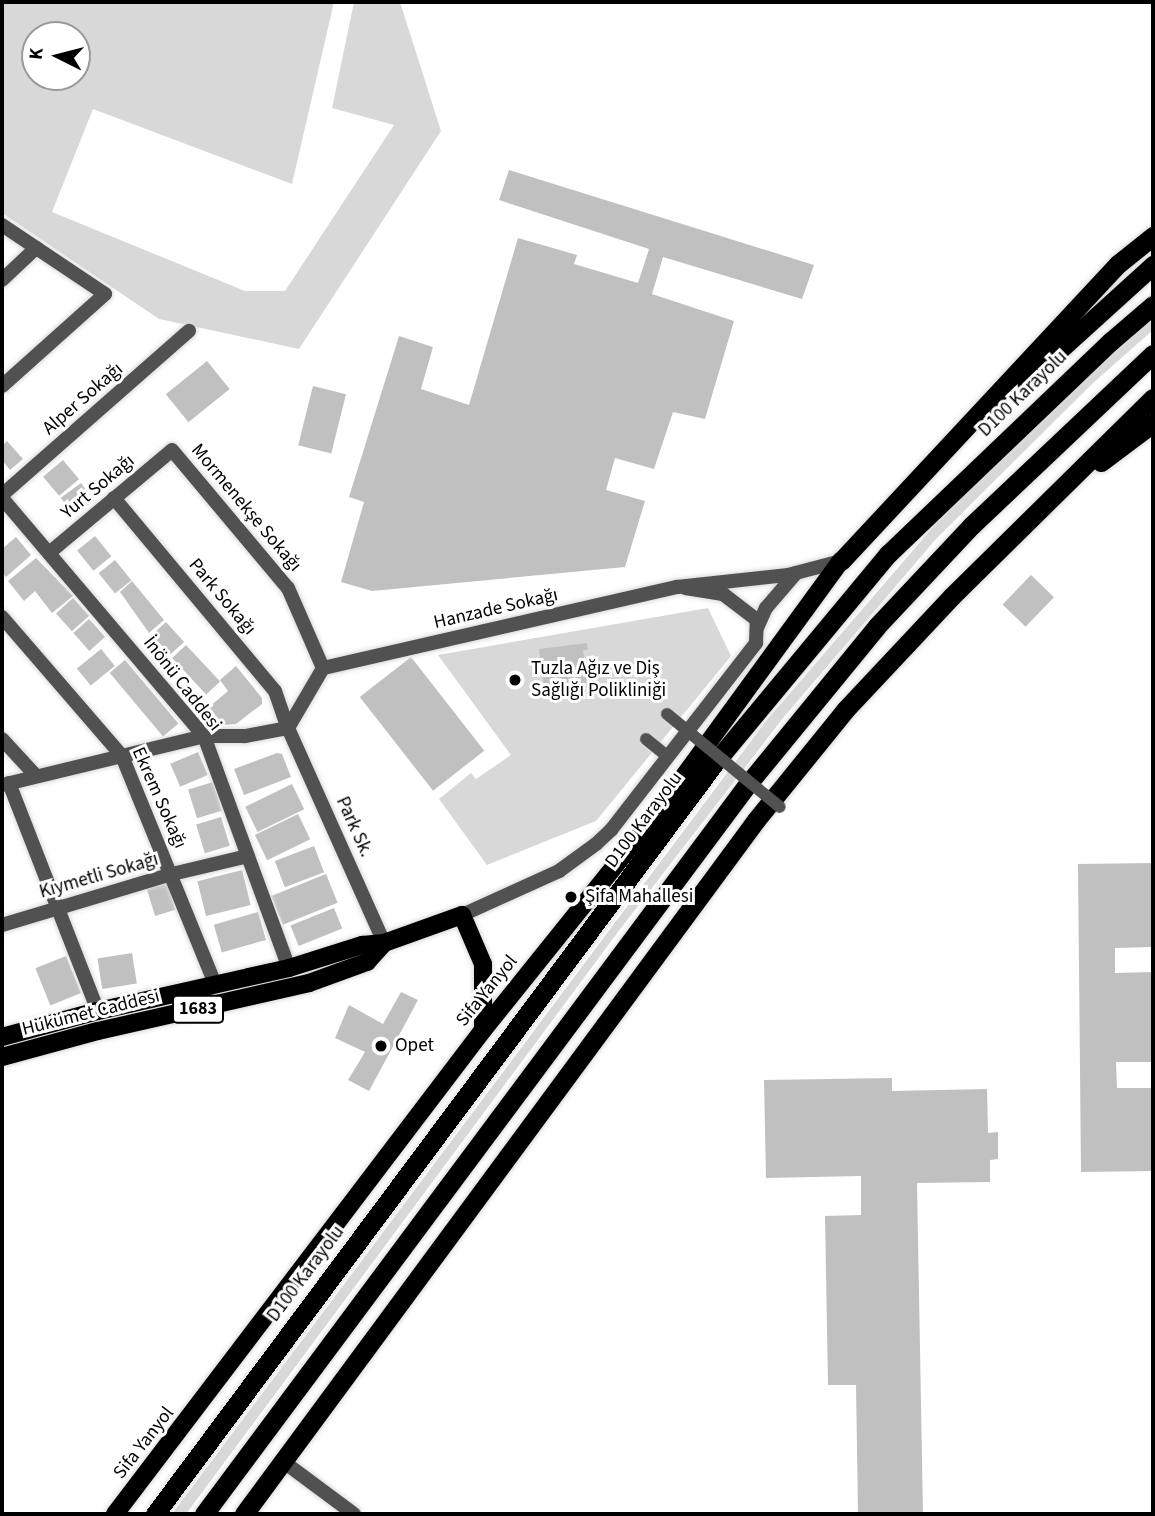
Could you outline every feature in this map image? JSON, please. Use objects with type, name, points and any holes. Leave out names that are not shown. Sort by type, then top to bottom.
[{"type":"highway","points":[[841,561],[1118,264],[1153,236]]},
{"type":"highway","points":[[922,473],[1153,265]]},
{"type":"highway","name":"D100 Karayolu","points":[[155,1514],[733,740],[888,554],[1111,341],[1153,305]]},
{"type":"highway","points":[[204,1514],[747,785],[868,636],[972,525],[1153,354]]},
{"type":"highway","points":[[244,1514],[845,710],[1042,507],[1145,418],[1153,398]]},
{"type":"main road","name":"Sifa Yanyol","points":[[115,1514],[483,1030],[654,817],[841,561]]},
{"type":"main road","points":[[462,915],[483,964],[483,1030]]},
{"type":"main road","name":"Hükümet Caddesi","points":[[2,1037],[98,1011],[289,968],[362,945],[384,943],[462,915]]},
{"type":"main road","name":"Hükümet Caddesi","points":[[2,1057],[98,1031],[309,983],[367,962],[384,943]]},
{"type":"street","points":[[2,225],[105,294],[2,386]]},
{"type":"street","points":[[2,281],[36,248]]},
{"type":"street","name":"Alper Sokağı","points":[[2,496],[189,331]]},
{"type":"street","name":"Yurt Sokağı","points":[[49,553],[172,450]]},
{"type":"street","name":"Mormenekşe Sokağı","points":[[172,450],[288,588],[323,668]]},
{"type":"street","name":"İnönü Caddesi","points":[[2,496],[204,736],[289,968]]},
{"type":"street","name":"Park Sokağı","points":[[114,498],[275,691],[288,728]]},
{"type":"street","name":"Hanzade Sokağı","points":[[323,668],[677,587],[796,573],[841,561]]},
{"type":"street","points":[[757,628],[766,608],[796,573]]},
{"type":"street","points":[[462,915],[559,870],[596,844],[611,830],[756,643],[757,620],[723,594],[677,587]]},
{"type":"street","name":"Ekrem Sokağı","points":[[2,617],[122,756],[173,874],[216,986]]},
{"type":"street","points":[[98,1011],[59,908],[5,784],[204,736],[245,736],[288,728],[323,668]]},
{"type":"street","points":[[667,715],[780,807]]},
{"type":"street","name":"Park Sk.","points":[[288,728],[384,943]]},
{"type":"street","points":[[646,739],[668,757]]},
{"type":"street","points":[[2,740],[36,776]]},
{"type":"street","name":"Kıymetli Sokağı","points":[[2,925],[173,874],[248,856]]},
{"type":"street","points":[[284,1462],[354,1514]]},
{"type":"shaded area","points":[[2,2],[334,2],[292,184],[93,109],[52,212],[245,291],[285,291],[394,125],[332,108],[354,2],[400,2],[441,131],[299,349],[159,319],[2,213]]},
{"type":"shaded area","points":[[1153,315],[1153,330],[1092,384],[936,539],[783,718],[618,932],[186,1514],[172,1514],[766,721],[934,526],[1078,380]]},
{"type":"shaded area","points":[[708,608],[731,656],[596,821],[487,865],[439,799],[471,773],[476,779],[511,755],[438,655]]},
{"type":"building","points":[[509,170],[814,265],[802,299],[663,257],[652,294],[734,321],[705,419],[673,412],[654,469],[615,458],[606,490],[645,501],[625,567],[372,591],[341,582],[364,502],[349,497],[399,336],[433,347],[421,389],[469,405],[518,238],[577,255],[574,264],[638,283],[649,249],[499,200]]},
{"type":"building","points":[[207,361],[230,389],[188,422],[166,394]]},
{"type":"building","points":[[313,386],[346,394],[331,453],[298,445]]},
{"type":"building","points":[[7,441],[23,459],[10,470],[2,460],[2,446]]},
{"type":"building","points":[[63,460],[79,479],[59,496],[43,477]]},
{"type":"building","points":[[81,483],[94,501],[74,515],[61,498]]},
{"type":"building","points":[[95,536],[111,556],[93,571],[77,550]]},
{"type":"building","points":[[16,537],[31,555],[6,577],[2,572],[2,549]]},
{"type":"building","points":[[36,558],[73,596],[52,613],[35,591],[24,601],[8,581]]},
{"type":"building","points":[[115,560],[131,580],[115,593],[99,573]]},
{"type":"building","points":[[1031,575],[1054,597],[1026,627],[1003,604]]},
{"type":"building","points":[[132,581],[164,620],[149,633],[120,592]]},
{"type":"building","points":[[73,598],[89,616],[72,631],[56,613]]},
{"type":"building","points":[[89,619],[105,637],[89,651],[73,633]]},
{"type":"building","points":[[166,622],[184,642],[170,655],[152,635]]},
{"type":"building","points":[[587,643],[588,650],[583,650],[588,688],[545,694],[539,649]]},
{"type":"building","points":[[186,645],[220,682],[206,695],[172,658]]},
{"type":"building","points":[[101,649],[115,666],[91,686],[77,669]]},
{"type":"building","points":[[411,657],[484,751],[433,791],[360,697]]},
{"type":"building","points":[[125,660],[178,724],[163,736],[110,673]]},
{"type":"building","points":[[236,666],[262,698],[262,704],[236,724],[223,725],[209,707],[228,691],[220,680]]},
{"type":"building","points":[[198,752],[208,775],[180,787],[170,764]]},
{"type":"building","points":[[277,753],[282,754],[291,777],[244,795],[234,769]]},
{"type":"building","points":[[213,782],[222,811],[197,818],[188,790]]},
{"type":"building","points":[[292,784],[304,809],[258,832],[245,807]]},
{"type":"building","points":[[298,814],[310,839],[267,860],[255,835]]},
{"type":"building","points":[[221,817],[230,846],[205,853],[196,825]]},
{"type":"building","points":[[314,846],[324,872],[285,887],[275,861]]},
{"type":"building","points":[[1153,863],[1153,947],[1115,948],[1115,973],[1153,972],[1153,1062],[1116,1062],[1117,1088],[1153,1088],[1153,1171],[1081,1172],[1078,864]]},
{"type":"building","points":[[242,870],[251,905],[206,916],[197,881]]},
{"type":"building","points":[[326,874],[338,903],[283,925],[271,896]]},
{"type":"building","points":[[167,883],[175,910],[155,916],[147,889]]},
{"type":"building","points":[[334,908],[342,928],[299,946],[290,926]]},
{"type":"building","points":[[258,912],[266,940],[222,953],[214,925]]},
{"type":"building","points":[[132,953],[137,984],[102,989],[97,958]]},
{"type":"building","points":[[66,956],[81,993],[50,1005],[35,968]]},
{"type":"building","points":[[401,992],[418,1000],[369,1091],[348,1080],[365,1052],[335,1038],[349,1005],[383,1024]]},
{"type":"building","points":[[892,1078],[892,1091],[987,1089],[988,1133],[998,1132],[998,1159],[990,1160],[990,1182],[917,1183],[923,1514],[858,1514],[856,1385],[828,1385],[825,1216],[861,1215],[861,1176],[766,1178],[764,1080]]},
{"type":"place","name":"Tuzla Ağız ve Diş Sağlığı Polikliniği","points":[[515,680]]},
{"type":"place","name":"Şifa Mahallesi","points":[[571,897]]},
{"type":"place","name":"Opet","points":[[381,1046]]}]
